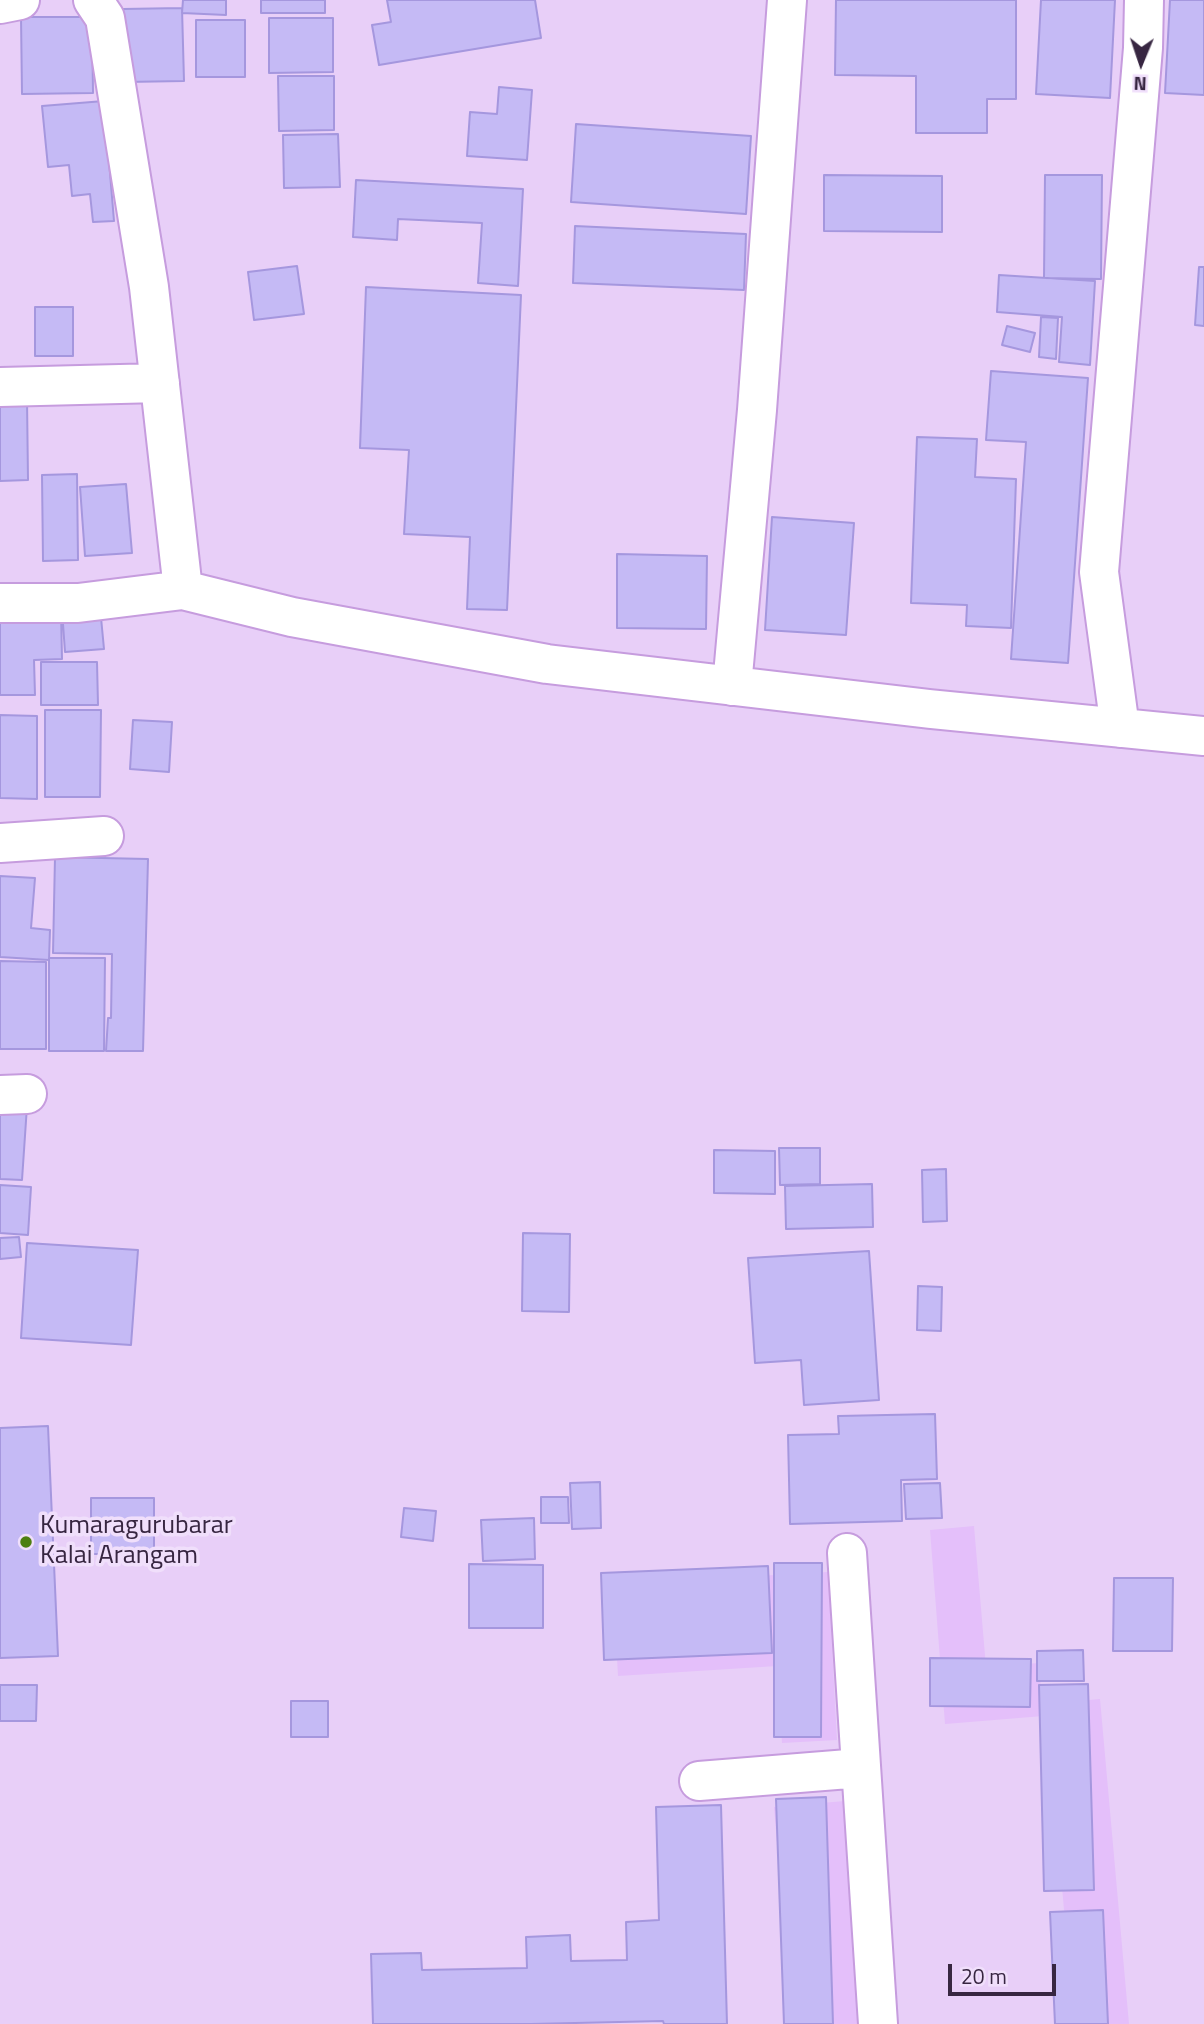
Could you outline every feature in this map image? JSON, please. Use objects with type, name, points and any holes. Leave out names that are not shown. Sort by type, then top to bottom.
[{"type":"street","points":[[0,4],[20,0]]},
{"type":"street","points":[[93,0],[105,18],[149,287],[183,590]]},
{"type":"street","points":[[732,686],[757,410],[786,0]]},
{"type":"street","points":[[1120,728],[1099,572],[1143,48],[1144,0]]},
{"type":"street","points":[[0,387],[160,383]]},
{"type":"street","points":[[0,603],[78,603],[183,590],[292,617],[547,664],[930,709],[1204,736]]},
{"type":"street","points":[[0,843],[104,836]]},
{"type":"street","points":[[847,1553],[878,2024]]},
{"type":"street","points":[[699,1781],[861,1768]]},
{"type":"shaded area","points":[[974,1526],[986,1667],[1039,1663],[1043,1716],[945,1724],[930,1530]]},
{"type":"shaded area","points":[[828,1572],[837,1740],[782,1743],[777,1666],[618,1676],[613,1584]]},
{"type":"shaded area","points":[[1100,1699],[1129,2024],[1074,2024],[1046,1704]]},
{"type":"shaded area","points":[[845,1801],[863,2024],[792,2024],[774,1807]]},
{"type":"building","points":[[183,0],[226,0],[226,15],[182,13]]},
{"type":"building","points":[[261,0],[325,0],[325,13],[261,13]]},
{"type":"building","points":[[387,0],[535,0],[541,38],[379,65],[372,25],[391,22]]},
{"type":"building","points":[[836,0],[1016,0],[1016,99],[987,99],[987,133],[916,133],[916,76],[835,75]]},
{"type":"building","points":[[1041,0],[1115,0],[1110,98],[1036,94]]},
{"type":"building","points":[[1170,0],[1204,0],[1204,95],[1165,93]]},
{"type":"building","points":[[182,8],[184,81],[125,82],[123,9]]},
{"type":"building","points":[[21,17],[92,17],[93,93],[22,94]]},
{"type":"building","points":[[269,18],[333,18],[333,72],[269,73]]},
{"type":"building","points":[[196,20],[245,20],[245,77],[196,77]]},
{"type":"building","points":[[278,76],[334,76],[334,130],[279,131]]},
{"type":"building","points":[[499,87],[532,90],[527,160],[467,156],[470,112],[497,114]]},
{"type":"building","points":[[104,101],[114,221],[93,222],[90,194],[72,196],[69,165],[48,167],[42,106]]},
{"type":"building","points":[[576,124],[751,136],[746,214],[571,202]]},
{"type":"building","points":[[338,134],[340,187],[284,188],[283,135]]},
{"type":"building","points":[[824,175],[942,176],[942,232],[824,231]]},
{"type":"building","points":[[1045,175],[1102,175],[1101,279],[1044,278]]},
{"type":"building","points":[[356,180],[523,189],[518,286],[478,283],[482,223],[398,219],[397,240],[353,237]]},
{"type":"building","points":[[575,226],[746,234],[744,290],[573,283]]},
{"type":"building","points":[[297,266],[304,314],[254,320],[248,272]]},
{"type":"building","points":[[1199,267],[1204,267],[1204,326],[1195,325]]},
{"type":"building","points":[[999,275],[1095,281],[1090,365],[1059,362],[1062,317],[997,312]]},
{"type":"building","points":[[366,287],[521,295],[507,610],[467,609],[470,537],[404,534],[409,450],[360,448]]},
{"type":"building","points":[[35,307],[73,307],[73,356],[35,356]]},
{"type":"building","points":[[1041,317],[1058,318],[1056,359],[1039,357]]},
{"type":"building","points":[[1007,326],[1035,333],[1030,352],[1002,345]]},
{"type":"building","points":[[991,371],[1088,378],[1068,663],[1011,659],[1026,442],[986,440]]},
{"type":"building","points":[[27,399],[28,480],[0,481],[0,400]]},
{"type":"building","points":[[917,437],[977,439],[975,477],[1016,479],[1011,628],[966,626],[967,605],[911,603]]},
{"type":"building","points":[[77,474],[78,560],[43,561],[42,475]]},
{"type":"building","points":[[126,484],[132,553],[85,556],[80,487]]},
{"type":"building","points":[[772,517],[854,523],[846,635],[765,630]]},
{"type":"building","points":[[617,554],[707,556],[706,629],[617,628]]},
{"type":"building","points":[[100,607],[104,649],[65,652],[62,610]]},
{"type":"building","points":[[61,612],[62,659],[34,660],[35,695],[0,695],[0,614]]},
{"type":"building","points":[[41,662],[97,662],[98,705],[41,705]]},
{"type":"building","points":[[45,710],[101,710],[100,797],[45,797]]},
{"type":"building","points":[[0,715],[37,716],[37,799],[0,798]]},
{"type":"building","points":[[133,720],[172,722],[169,772],[130,769]]},
{"type":"building","points":[[55,857],[148,859],[143,1051],[106,1051],[108,1018],[111,1018],[112,954],[53,953]]},
{"type":"building","points":[[0,876],[35,878],[31,928],[50,930],[49,960],[0,957]]},
{"type":"building","points":[[49,958],[105,958],[104,1051],[49,1051]]},
{"type":"building","points":[[0,961],[46,962],[46,1049],[0,1049]]},
{"type":"building","points":[[0,1104],[27,1106],[22,1180],[0,1179]]},
{"type":"building","points":[[779,1148],[820,1148],[820,1184],[780,1185]]},
{"type":"building","points":[[714,1150],[775,1151],[775,1194],[714,1193]]},
{"type":"building","points":[[946,1169],[947,1221],[923,1222],[922,1170]]},
{"type":"building","points":[[872,1184],[873,1227],[786,1229],[785,1186]]},
{"type":"building","points":[[0,1185],[31,1187],[28,1235],[0,1233]]},
{"type":"building","points":[[523,1233],[570,1234],[569,1312],[522,1311]]},
{"type":"building","points":[[19,1237],[21,1257],[0,1259],[0,1238]]},
{"type":"building","points":[[27,1243],[138,1250],[131,1345],[21,1338]]},
{"type":"building","points":[[869,1251],[879,1400],[804,1405],[801,1360],[755,1363],[748,1258]]},
{"type":"building","points":[[918,1286],[942,1287],[941,1331],[917,1330]]},
{"type":"building","points":[[935,1414],[937,1479],[901,1480],[902,1521],[790,1524],[788,1435],[839,1434],[838,1416]]},
{"type":"building","name":"Kumaragurubarar Kalai Arangam","points":[[48,1426],[58,1656],[0,1658],[0,1428]]},
{"type":"building","points":[[600,1482],[601,1528],[572,1529],[570,1483]]},
{"type":"building","points":[[940,1483],[942,1518],[906,1519],[904,1484]]},
{"type":"building","points":[[541,1497],[568,1497],[569,1523],[541,1523]]},
{"type":"building","points":[[91,1498],[154,1498],[154,1554],[91,1554]]},
{"type":"building","points":[[404,1508],[436,1511],[433,1541],[401,1537]]},
{"type":"building","points":[[534,1518],[535,1559],[483,1561],[481,1520]]},
{"type":"building","points":[[774,1563],[822,1563],[821,1737],[774,1737]]},
{"type":"building","points":[[469,1564],[543,1565],[543,1628],[469,1628]]},
{"type":"building","points":[[768,1566],[772,1653],[604,1660],[601,1573]]},
{"type":"building","points":[[1114,1578],[1173,1578],[1172,1651],[1113,1651]]},
{"type":"building","points":[[1083,1650],[1084,1681],[1037,1681],[1037,1651]]},
{"type":"building","points":[[930,1658],[1031,1659],[1030,1707],[930,1706]]},
{"type":"building","points":[[1088,1684],[1094,1890],[1044,1891],[1039,1685]]},
{"type":"building","points":[[0,1685],[37,1685],[36,1721],[0,1721]]},
{"type":"building","points":[[291,1701],[328,1701],[328,1737],[291,1737]]},
{"type":"building","points":[[826,1797],[833,2024],[784,2024],[776,1799]]},
{"type":"building","points":[[721,1805],[727,2024],[664,2024],[663,2021],[373,2024],[371,1954],[421,1953],[422,1970],[527,1968],[526,1937],[570,1935],[571,1961],[627,1960],[626,1922],[659,1920],[656,1807]]},
{"type":"building","points":[[1103,1910],[1108,2024],[1055,2024],[1050,1912]]},
{"type":"place","name":"Kumaragurubarar Kalai Arangam","points":[[26,1542]]}]
